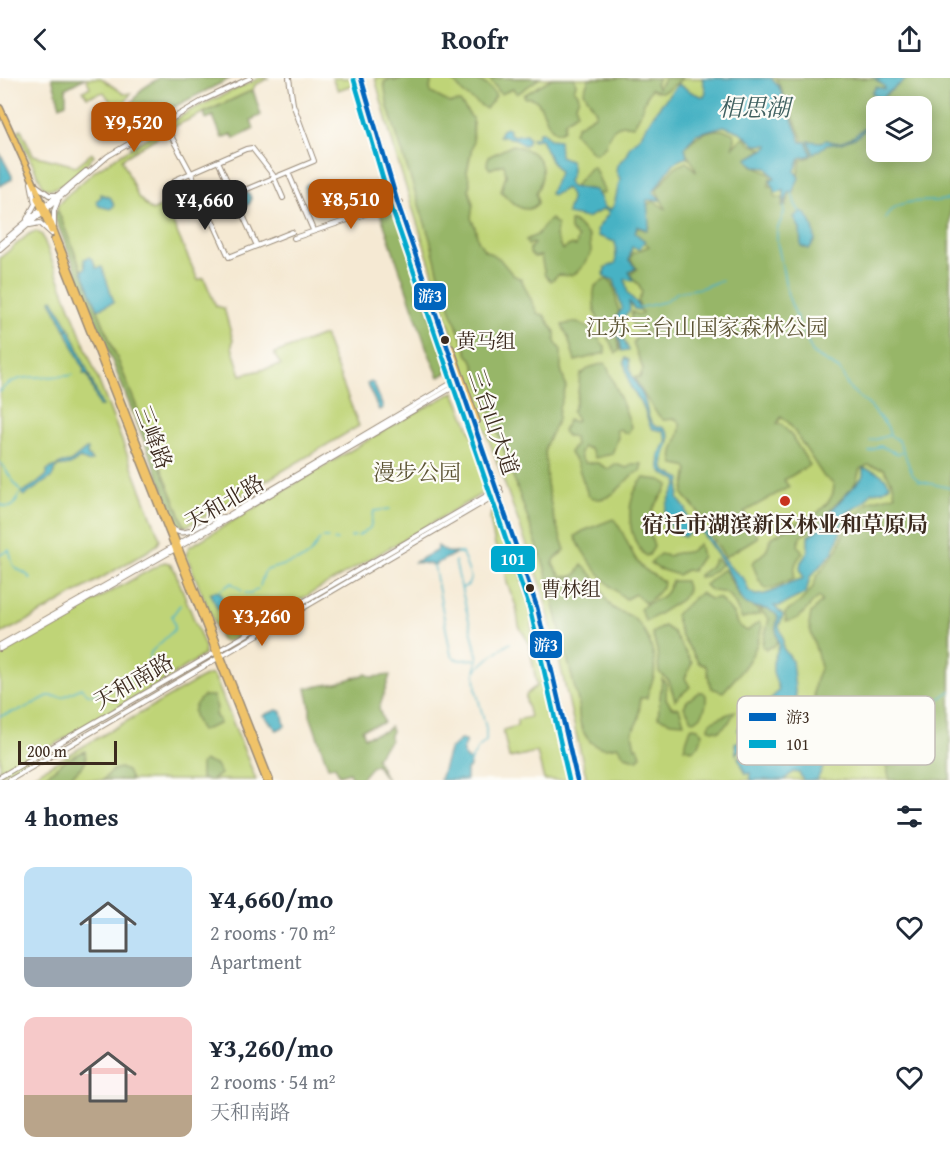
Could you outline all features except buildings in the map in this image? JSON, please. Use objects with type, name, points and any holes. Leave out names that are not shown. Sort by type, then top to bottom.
[{"type":"main road","name":"三台山大道","points":[[363,78],[399,203],[538,605],[578,780]]},
{"type":"main road","name":"三峰路","points":[[0,108],[54,233],[177,546]]},
{"type":"main road","name":"三峰路","points":[[0,115],[32,182]]},
{"type":"main road","name":"三峰路","points":[[54,233],[268,780]]},
{"type":"street","points":[[0,246],[106,154],[209,94],[244,78]]},
{"type":"street","points":[[163,121],[250,78]]},
{"type":"street","points":[[232,192],[240,192],[314,161],[293,104],[289,78]]},
{"type":"street","points":[[163,121],[191,173],[229,257],[292,232]]},
{"type":"street","points":[[175,180],[252,148],[274,178],[283,198]]},
{"type":"street","points":[[218,161],[257,246]]},
{"type":"street","points":[[288,172],[313,230]]},
{"type":"street","points":[[32,182],[49,195],[65,191]]},
{"type":"street","points":[[21,229],[30,217],[35,204],[32,182]]},
{"type":"street","points":[[54,233],[54,211],[65,191]]},
{"type":"street","points":[[294,237],[399,203]]},
{"type":"street","points":[[21,229],[36,223],[54,233]]},
{"type":"street","name":"天和北路","points":[[177,546],[460,381]]},
{"type":"street","name":"天和北路","points":[[0,647],[460,381]]},
{"type":"street","name":"天和南路","points":[[0,777],[499,491]]},
{"type":"street","name":"天和南路","points":[[10,780],[221,658],[499,491]]},
{"type":"street","points":[[171,528],[177,533],[184,534],[216,516],[225,517]]},
{"type":"green space","points":[[52,78],[85,78],[66,88],[66,103],[60,106]]},
{"type":"green space","points":[[86,78],[101,78],[124,94],[131,93],[117,115],[112,110],[115,108],[104,92],[87,97],[83,91],[90,87]]},
{"type":"green space","points":[[159,78],[231,78],[128,130],[145,117],[143,115],[122,124],[121,120],[130,114],[127,109],[142,89]]},
{"type":"green space","points":[[260,78],[269,78],[255,85],[253,90],[175,126],[122,159],[138,197],[152,211],[165,205],[198,280],[204,278],[216,306],[224,308],[233,340],[232,347],[241,375],[281,365],[275,353],[324,335],[359,426],[185,527],[58,212],[55,214],[58,205],[65,197],[96,170],[191,110]]},
{"type":"green space","points":[[332,78],[355,78],[356,82],[338,90]]},
{"type":"green space","name":"江苏三台山国家森林公园","points":[[375,78],[950,78],[950,780],[587,780],[542,587],[463,368],[397,159]]},
{"type":"green space","points":[[392,78],[394,81],[402,78],[432,78],[431,93],[450,103],[460,102],[473,119],[473,142],[467,172],[473,204],[471,218],[478,240],[484,250],[499,258],[513,275],[521,279],[538,314],[544,315],[555,332],[555,342],[561,350],[561,369],[566,387],[558,419],[545,447],[547,485],[553,515],[565,550],[554,560],[553,565],[561,576],[569,577],[576,575],[582,565],[599,584],[611,606],[638,622],[647,636],[653,652],[655,668],[647,698],[640,698],[639,718],[632,733],[635,748],[638,747],[641,756],[638,760],[625,756],[617,746],[607,748],[592,743],[587,738],[580,722],[579,705],[544,565],[472,359],[468,355],[450,308],[447,291],[438,271],[388,107],[384,82]]},
{"type":"green space","points":[[451,78],[482,82],[496,96],[486,109],[463,93]]},
{"type":"green space","points":[[489,78],[540,78],[517,94],[513,89],[501,94]]},
{"type":"green space","points":[[552,78],[574,78],[576,84],[574,90],[579,96],[576,104],[577,113],[565,121],[564,129],[559,132],[550,125],[537,102],[525,98],[524,95]]},
{"type":"green space","points":[[589,78],[659,78],[655,84],[658,88],[665,78],[685,78],[665,91],[651,89],[639,118],[633,126],[622,125],[614,129],[606,145],[597,153],[593,153],[574,132],[577,126],[595,115],[596,111],[584,92]]},
{"type":"green space","points":[[776,78],[950,78],[950,780],[890,780],[885,765],[935,765],[935,696],[815,696],[815,684],[821,667],[809,625],[811,613],[822,601],[819,597],[796,619],[786,621],[785,613],[812,589],[817,576],[838,549],[845,529],[861,509],[870,501],[895,495],[893,484],[884,469],[868,465],[860,469],[856,482],[850,490],[811,530],[801,536],[798,545],[803,553],[796,564],[794,578],[766,589],[759,580],[752,563],[766,551],[771,538],[808,516],[812,517],[825,506],[833,493],[833,483],[824,477],[789,423],[781,417],[777,424],[781,424],[791,435],[810,465],[784,480],[789,487],[744,512],[758,537],[725,557],[710,533],[710,526],[683,494],[688,470],[685,466],[674,464],[673,459],[680,423],[676,419],[663,420],[647,400],[635,377],[640,377],[643,369],[633,343],[637,337],[652,333],[652,331],[638,332],[631,321],[632,312],[638,315],[642,313],[638,302],[642,292],[639,285],[629,275],[637,269],[630,259],[633,253],[649,246],[634,234],[638,227],[645,230],[649,227],[646,224],[646,205],[654,201],[666,209],[656,190],[675,167],[687,162],[696,171],[685,147],[701,134],[714,130],[734,134],[735,140],[732,148],[742,138],[746,138],[750,144],[763,149],[748,159],[750,163],[775,178],[774,180],[770,178],[769,186],[773,186],[775,197],[783,197],[782,206],[787,205],[789,193],[794,193],[801,160],[810,157]]},
{"type":"green space","points":[[253,90],[261,115],[251,120],[254,129],[234,139],[232,134],[222,138],[213,116],[206,119],[204,113]]},
{"type":"green space","points":[[21,129],[33,155],[76,166],[92,153],[94,156],[65,183],[51,189],[44,188],[17,132]]},
{"type":"green space","points":[[513,145],[536,156],[542,168],[536,193],[538,203],[528,209],[518,207],[501,191],[506,175],[504,164],[490,169],[487,165],[488,157]]},
{"type":"green space","points":[[591,167],[594,167],[605,193],[598,194],[588,189],[576,189],[574,186]]},
{"type":"green space","points":[[391,196],[447,365],[446,373],[439,377],[427,349],[376,201]]},
{"type":"green space","points":[[58,211],[185,527],[177,523],[55,218]]},
{"type":"green space","points":[[551,219],[557,225],[556,236],[562,250],[570,245],[576,246],[578,238],[570,230],[570,221],[573,221],[589,236],[591,250],[587,260],[573,275],[558,275],[551,281],[545,276],[541,256],[534,257],[530,253],[530,248],[534,244],[528,245],[526,240],[537,235]]},
{"type":"green space","points":[[36,231],[42,235],[160,539],[158,544],[148,551],[27,621],[0,634],[0,258],[29,234]]},
{"type":"green space","points":[[606,279],[614,285],[619,311],[615,321],[620,350],[616,353],[599,321],[594,306],[595,286]]},
{"type":"green space","points":[[577,322],[592,330],[605,347],[605,353],[575,361],[562,325]]},
{"type":"green space","points":[[605,363],[631,427],[628,433],[620,429],[616,430],[618,437],[612,454],[595,458],[590,449],[583,447],[580,452],[581,459],[585,463],[598,463],[608,469],[615,464],[627,468],[632,464],[642,464],[640,471],[631,476],[616,492],[600,499],[588,495],[577,463],[569,452],[575,446],[574,438],[567,436],[563,431],[568,420],[575,422],[577,420],[572,412],[577,398],[580,375],[591,367]]},
{"type":"green space","name":"漫步公园","points":[[454,392],[492,488],[231,640],[221,639],[186,555],[189,547],[400,421]]},
{"type":"green space","points":[[644,478],[661,480],[669,485],[653,509],[649,531],[654,547],[646,556],[634,539],[630,517],[633,496]]},
{"type":"green space","points":[[495,511],[501,513],[532,611],[532,631],[537,632],[571,780],[544,780],[537,752],[509,758],[503,730],[517,726],[517,720],[530,717],[526,695],[537,686],[529,643],[519,626],[516,606],[507,583],[505,566],[495,545],[490,519],[491,513]]},
{"type":"green space","points":[[613,519],[620,527],[640,565],[664,582],[656,594],[645,603],[635,594],[626,599],[611,586],[591,564],[576,539],[575,536],[583,531]]},
{"type":"green space","points":[[699,544],[702,556],[692,571],[686,570],[678,575],[659,569],[650,563],[660,554],[669,556],[691,551]]},
{"type":"green space","points":[[715,559],[722,564],[707,576],[699,577],[710,567]]},
{"type":"green space","points":[[164,562],[169,563],[174,569],[205,647],[204,655],[154,687],[0,776],[0,653]]},
{"type":"green space","points":[[725,570],[742,601],[757,609],[760,614],[742,619],[730,596],[710,590],[705,585]]},
{"type":"green space","points":[[672,581],[685,581],[688,591],[681,600],[646,622],[640,609],[663,596]]},
{"type":"green space","points":[[700,593],[710,599],[719,598],[734,615],[737,624],[747,631],[759,622],[762,626],[752,654],[723,692],[711,688],[706,666],[699,663],[681,635],[675,615]]},
{"type":"green space","points":[[766,608],[775,612],[778,617],[776,628],[778,641],[774,646],[766,649],[762,646],[769,619],[760,610]]},
{"type":"green space","points":[[664,626],[673,632],[692,663],[685,678],[690,687],[675,700],[669,681],[659,672],[657,650],[652,633]]},
{"type":"green space","points":[[211,674],[215,678],[256,780],[25,780],[203,677]]},
{"type":"green space","points":[[366,674],[372,677],[390,675],[379,709],[384,723],[362,729],[365,737],[385,731],[390,727],[392,731],[390,740],[376,758],[387,780],[376,764],[360,780],[352,780],[349,772],[339,775],[335,766],[328,767],[310,715],[306,688],[337,683]]},
{"type":"green space","points":[[662,679],[666,683],[666,699],[672,707],[679,708],[684,723],[671,722],[658,717]]},
{"type":"green space","points":[[699,692],[706,695],[706,703],[700,717],[693,721],[684,707],[687,701]]},
{"type":"green space","points":[[204,696],[213,696],[217,708],[215,715],[219,724],[201,731],[194,708]]},
{"type":"green space","points":[[735,711],[729,722],[719,731],[709,729],[710,722]]},
{"type":"green space","points":[[693,727],[703,733],[699,745],[692,750],[684,748]]},
{"type":"green space","points":[[85,751],[86,761],[72,775],[62,779],[40,780],[66,760]]},
{"type":"green space","points":[[204,761],[216,765],[221,774],[211,780],[201,779],[201,764]]},
{"type":"green space","points":[[120,768],[127,771],[131,780],[103,780],[113,770]]},
{"type":"water","name":"相思湖","points":[[702,78],[771,78],[779,87],[801,142],[806,142],[812,155],[800,158],[795,171],[799,178],[792,193],[789,192],[784,206],[784,190],[776,193],[770,180],[775,178],[767,168],[756,167],[747,159],[768,145],[756,145],[740,132],[724,126],[696,134],[685,147],[687,156],[674,163],[653,192],[661,200],[647,200],[649,224],[647,230],[637,226],[635,233],[645,241],[639,249],[632,247],[629,260],[636,268],[629,272],[634,281],[625,279],[628,294],[637,303],[639,310],[634,309],[629,301],[630,310],[622,320],[620,329],[629,350],[622,351],[616,319],[622,308],[614,280],[604,277],[605,268],[616,263],[616,245],[615,242],[598,236],[597,229],[609,213],[604,209],[587,218],[567,214],[571,196],[566,188],[554,195],[550,194],[559,171],[551,161],[541,139],[532,140],[532,138],[537,137],[539,132],[543,132],[550,139],[559,140],[560,156],[570,160],[571,163],[572,171],[568,181],[571,187],[595,190],[604,207],[610,210],[614,205],[620,179],[616,171],[617,165],[626,155],[629,147],[641,135],[656,111],[678,84],[704,97],[706,92]]},
{"type":"water","points":[[874,78],[908,78],[885,96],[876,96],[872,93],[876,87],[885,89]]},
{"type":"water","points":[[866,126],[857,137],[841,143],[826,145],[814,154],[808,141],[841,142],[855,136]]},
{"type":"water","points":[[506,127],[514,136],[526,134],[529,138],[527,144],[523,145],[516,139],[499,136]]},
{"type":"water","points":[[0,153],[12,179],[0,186]]},
{"type":"water","points":[[312,183],[317,197],[309,202],[305,187]]},
{"type":"water","points":[[244,192],[249,194],[251,199],[249,204],[244,206],[239,204],[237,199],[239,194]]},
{"type":"water","points":[[101,194],[111,198],[114,206],[110,209],[99,206],[96,201]]},
{"type":"water","points":[[802,211],[810,221],[814,232],[815,240],[809,249],[801,246],[800,229],[794,217]]},
{"type":"water","points":[[89,257],[96,268],[102,267],[114,302],[98,309],[82,271],[85,268],[84,259]]},
{"type":"water","points":[[53,299],[71,331],[102,406],[99,406],[87,374],[83,374],[84,370],[66,331],[68,329],[65,329],[51,300]]},
{"type":"water","points":[[626,358],[629,360],[632,375],[645,400],[650,421],[656,427],[662,427],[669,437],[664,458],[665,471],[681,479],[678,499],[686,509],[688,522],[700,525],[730,567],[744,579],[749,591],[755,595],[769,593],[803,578],[800,568],[808,552],[808,536],[819,529],[826,516],[859,481],[863,476],[863,468],[879,473],[890,485],[882,491],[872,492],[863,503],[844,515],[833,552],[810,577],[806,593],[780,606],[774,606],[783,615],[779,626],[783,648],[792,660],[796,696],[774,696],[779,690],[773,672],[773,662],[779,646],[776,628],[778,617],[775,613],[749,605],[742,600],[721,560],[701,531],[692,530],[684,537],[674,531],[669,522],[663,525],[664,514],[678,485],[677,480],[665,475],[660,469],[659,455],[667,441],[663,431],[650,426],[643,406],[630,386],[624,361]]},
{"type":"water","points":[[371,382],[374,384],[383,408],[379,410],[367,384]]},
{"type":"water","points":[[86,449],[92,461],[87,462],[80,458],[70,465],[57,467],[52,477],[24,496],[21,493],[44,478],[47,470],[70,462]]},
{"type":"water","points":[[438,546],[447,552],[456,553],[434,565],[415,562],[436,551]]},
{"type":"water","points":[[215,591],[221,593],[222,597],[222,604],[218,609],[210,594]]},
{"type":"water","points":[[277,710],[282,712],[285,726],[277,730],[263,715]]},
{"type":"water","points":[[461,739],[466,742],[463,750],[470,767],[466,771],[466,780],[440,780],[449,750]]},
{"type":"water","points":[[742,765],[824,765],[817,780],[803,780],[799,773],[793,772],[784,780],[751,780],[750,773],[746,774]]},
{"type":"waterway","points":[[792,193],[800,212]]},
{"type":"waterway","points":[[885,218],[891,211],[905,203],[950,199]]},
{"type":"waterway","points":[[784,206],[784,213],[777,230],[777,241],[788,296],[799,323]]},
{"type":"waterway","points":[[638,308],[664,302],[678,292],[701,288],[722,280]]},
{"type":"waterway","points":[[802,328],[813,354],[840,370],[849,388],[871,407],[888,428],[890,435]]},
{"type":"waterway","points":[[0,392],[6,385],[23,378],[73,375]]},
{"type":"waterway","points":[[870,441],[890,435],[899,441],[904,452]]},
{"type":"waterway","points":[[869,452],[880,446],[898,454],[904,452],[912,474],[919,481],[950,488]]},
{"type":"waterway","points":[[0,462],[21,492]]},
{"type":"waterway","points":[[0,504],[10,507],[19,495]]},
{"type":"waterway","points":[[358,536],[370,528],[374,511],[390,509]]},
{"type":"waterway","points":[[351,537],[355,536]]},
{"type":"waterway","points":[[323,538],[328,538]]},
{"type":"waterway","points":[[260,586],[267,570],[303,559],[311,553],[320,539]]},
{"type":"waterway","points":[[0,555],[9,550],[14,566],[31,579]]},
{"type":"waterway","points":[[456,553],[462,553],[471,578],[468,585],[462,588]]},
{"type":"waterway","points":[[455,561],[478,659],[475,672],[476,690],[486,728],[486,741],[478,748]]},
{"type":"waterway","points":[[434,565],[451,655],[460,660],[477,660]]},
{"type":"waterway","points":[[225,587],[232,583],[242,591]]},
{"type":"waterway","points":[[245,593],[258,589]]},
{"type":"waterway","points":[[0,716],[23,709],[48,696],[63,697],[81,688],[92,695],[123,681],[131,680],[148,664],[151,652],[174,630],[172,616],[180,605]]},
{"type":"waterway","points":[[476,670],[510,643]]},
{"type":"waterway","points":[[935,702],[950,691]]},
{"type":"waterway","points":[[469,764],[477,750]]},
{"type":"transit line","name":"游3","points":[[361,78],[398,204],[537,607],[577,780]]},
{"type":"transit line","name":"101","points":[[354,80],[391,206],[530,609],[569,780]]},
{"type":"place","name":"黄马组","points":[[445,340]]},
{"type":"place","name":"宿迁市湖滨新区林业和草原局","points":[[785,501]]},
{"type":"place","name":"曹林组","points":[[530,588]]}]
